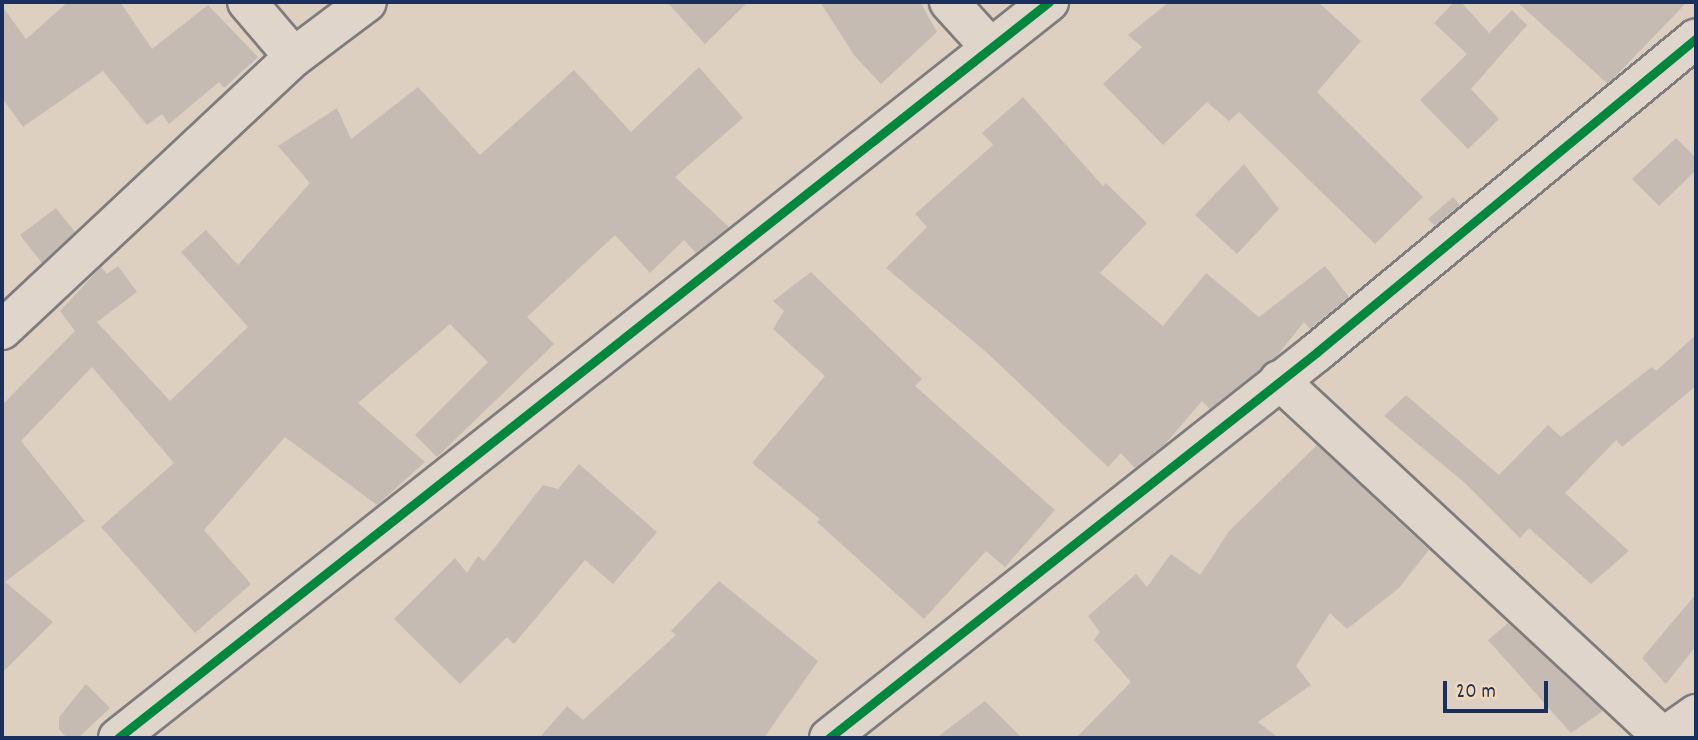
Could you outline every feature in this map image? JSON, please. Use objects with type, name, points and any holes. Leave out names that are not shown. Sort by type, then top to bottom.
[{"type":"street","points":[[247,2],[294,57]]},
{"type":"street","points":[[2,330],[294,57],[367,2]]},
{"type":"street","points":[[949,2],[989,47]]},
{"type":"street","points":[[118,738],[1049,2]]},
{"type":"street","points":[[829,738],[1279,380],[1696,38]]},
{"type":"street","points":[[1279,380],[1662,738],[1696,714]]},
{"type":"building","points":[[68,2],[120,2],[152,49],[208,5],[258,57],[224,88],[219,82],[169,124],[162,114],[147,125],[103,71],[23,127],[2,98],[2,6],[26,39]]},
{"type":"building","points":[[667,2],[748,2],[705,44]]},
{"type":"building","points":[[820,2],[920,2],[937,32],[881,84],[854,55]]},
{"type":"building","points":[[1169,2],[1318,2],[1361,41],[1317,92],[1423,197],[1375,244],[1239,112],[1229,121],[1207,102],[1163,145],[1103,84],[1142,47],[1128,35]]},
{"type":"building","points":[[1454,2],[1461,2],[1489,33],[1512,10],[1527,25],[1471,89],[1499,119],[1468,149],[1420,100],[1467,54],[1434,23]]},
{"type":"building","points":[[1517,2],[1687,2],[1608,84]]},
{"type":"building","points":[[699,67],[743,118],[675,177],[729,227],[696,253],[684,240],[650,273],[615,235],[527,317],[554,344],[437,457],[415,435],[488,362],[450,324],[358,403],[425,462],[377,505],[285,437],[204,530],[251,584],[195,633],[101,527],[174,463],[92,367],[21,441],[85,521],[5,582],[53,622],[2,673],[2,405],[75,331],[60,311],[101,267],[107,274],[118,266],[137,292],[97,322],[170,401],[248,327],[181,252],[206,230],[238,265],[310,183],[278,146],[337,108],[351,139],[418,87],[480,155],[574,70],[631,132]]},
{"type":"building","points":[[1023,97],[1103,186],[1106,183],[1147,223],[1100,273],[1163,326],[1206,273],[1259,317],[1325,266],[1349,297],[1310,329],[1304,322],[1277,356],[1210,409],[1202,401],[1165,444],[1135,468],[1121,453],[1108,467],[985,351],[886,268],[927,227],[915,214],[993,145],[982,133]]},
{"type":"building","points":[[1676,138],[1696,158],[1696,170],[1659,206],[1632,179]]},
{"type":"building","points":[[1244,164],[1279,209],[1237,254],[1195,215]]},
{"type":"building","points":[[1453,197],[1460,205],[1435,226],[1428,219]]},
{"type":"building","points":[[56,208],[75,232],[42,263],[20,235]]},
{"type":"building","points":[[811,272],[922,379],[915,386],[1055,510],[1005,567],[986,551],[924,619],[817,522],[820,519],[752,463],[825,376],[773,329],[784,311],[773,301]]},
{"type":"building","points":[[1696,335],[1696,386],[1622,447],[1616,440],[1565,493],[1629,551],[1591,584],[1529,528],[1520,538],[1465,483],[1384,416],[1406,395],[1499,475],[1548,425],[1561,437],[1652,367],[1656,371]]},
{"type":"building","points":[[1317,445],[1429,550],[1399,588],[1347,629],[1330,613],[1296,666],[1311,685],[1258,722],[1279,738],[1076,738],[1131,682],[1094,640],[1100,632],[1088,616],[1136,574],[1147,587],[1171,554],[1200,575],[1229,531]]},
{"type":"building","points":[[579,464],[657,532],[613,584],[585,560],[514,644],[507,637],[460,684],[394,619],[455,558],[467,573],[478,556],[484,561],[543,485],[558,489]]},
{"type":"building","points":[[719,581],[818,661],[764,738],[539,738],[567,706],[583,720],[676,635],[671,631]]},
{"type":"building","points":[[1696,594],[1696,646],[1666,684],[1642,658]]},
{"type":"building","points":[[1508,623],[1603,711],[1571,733],[1488,640]]},
{"type":"building","points":[[86,684],[110,708],[78,738],[67,738],[59,729],[59,717]]},
{"type":"building","points":[[985,701],[1022,738],[936,738]]},
{"type":"cycle path","points":[[118,738],[1049,2]]},
{"type":"cycle path","points":[[829,738],[1317,352],[1696,39]]}]
